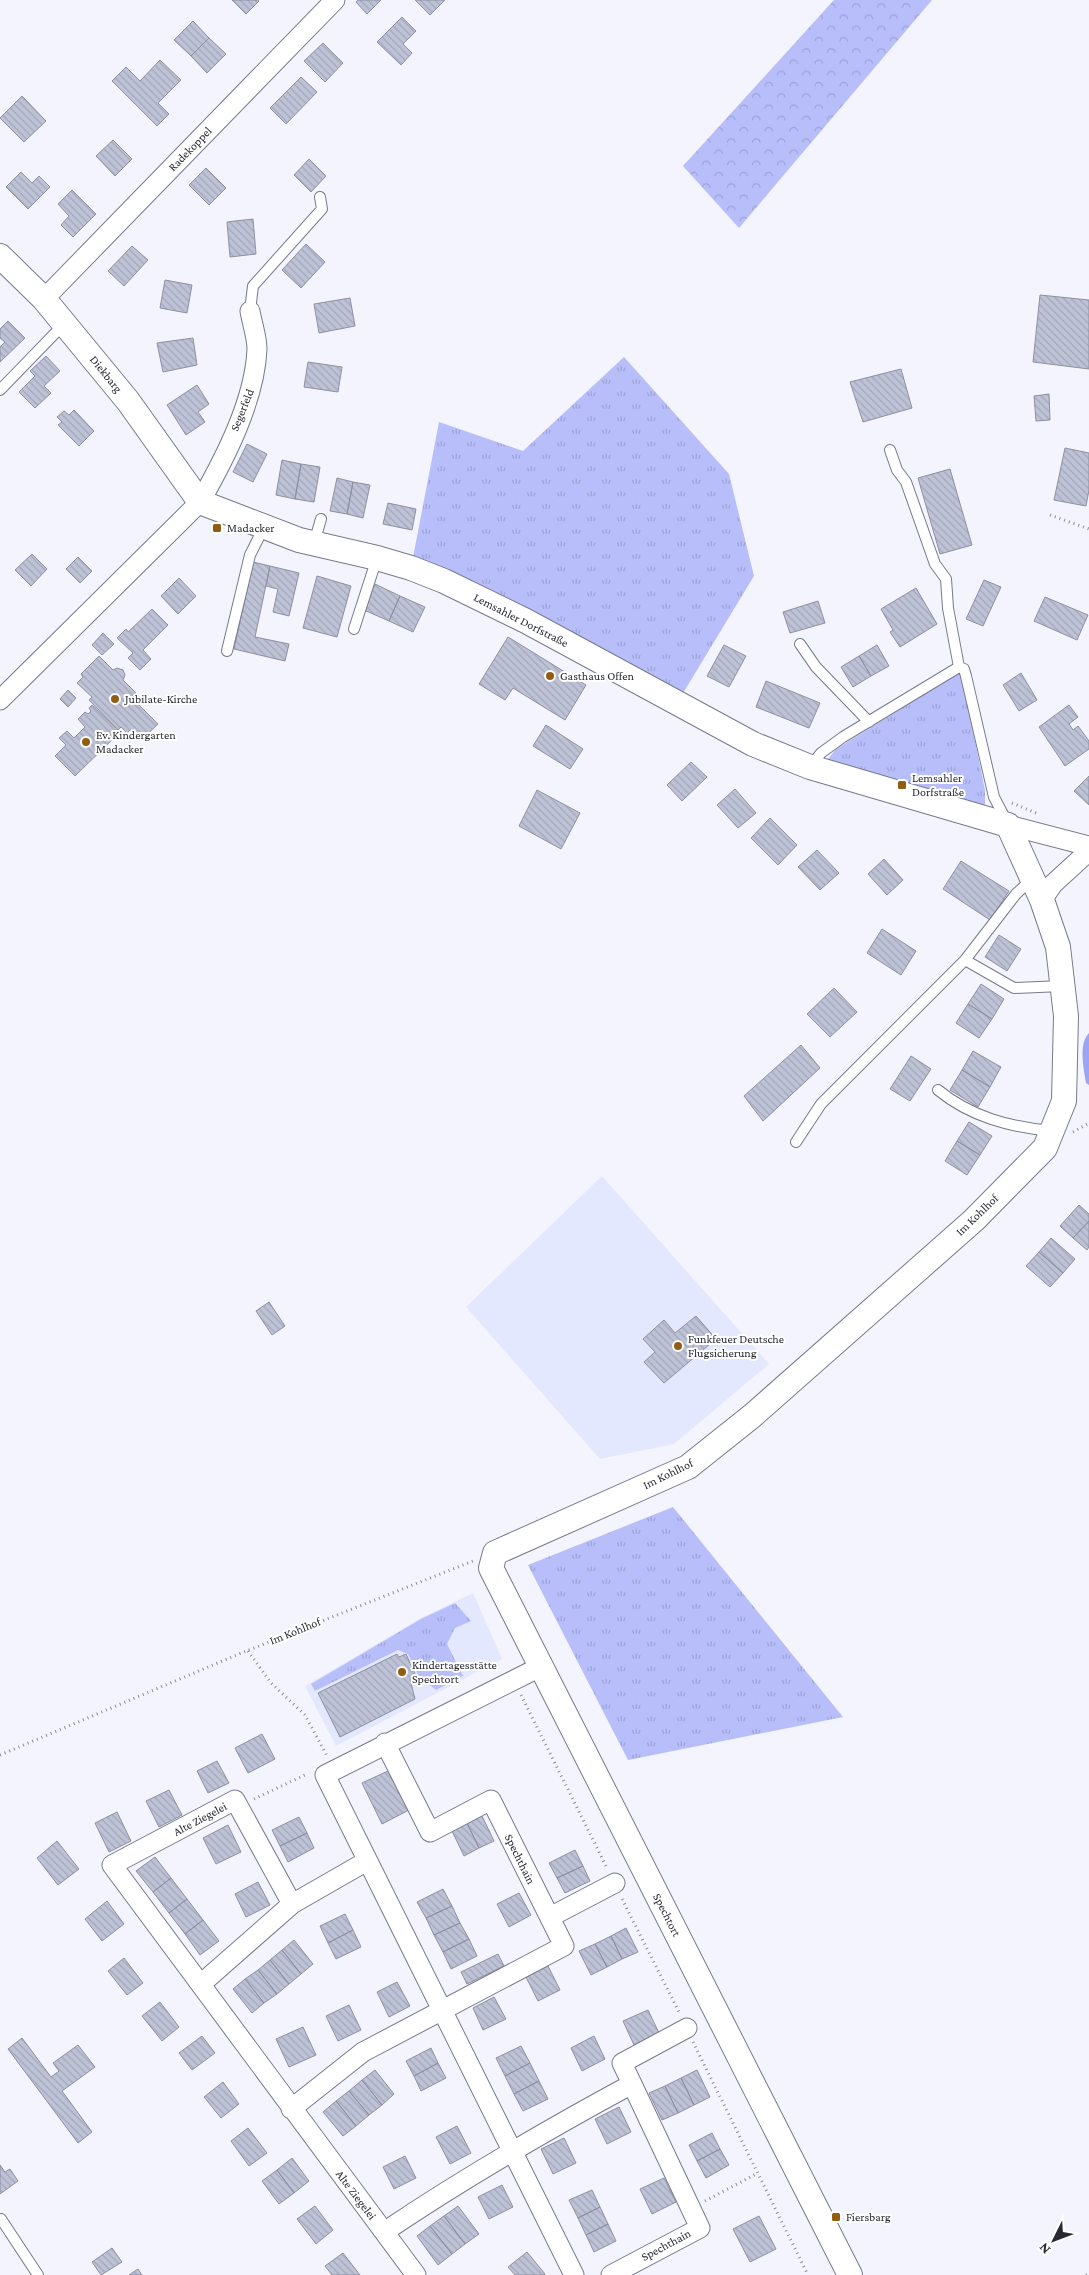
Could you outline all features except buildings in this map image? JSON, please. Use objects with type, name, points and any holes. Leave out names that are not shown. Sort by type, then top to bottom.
[{"type":"street","name":"Radekoppel","points":[[44,299],[333,1]]},
{"type":"street","name":"Diekbarg","points":[[0,256],[44,299],[128,401],[200,502]]},
{"type":"street","name":"Segerfeld","points":[[200,502],[215,475],[253,386],[257,347],[250,311]]},
{"type":"street","name":"Lemsahler Dorfstraße","points":[[200,502],[264,527],[314,543],[412,568],[444,581],[526,621],[753,744],[810,766],[1008,825],[1089,846]]},
{"type":"street","points":[[0,700],[200,502]]},
{"type":"street","name":"Im Kohlhof","points":[[495,1553],[688,1467],[752,1416],[974,1220],[1044,1148],[1064,1101],[1066,1016],[1058,947],[1037,890],[1008,825]]},
{"type":"street","points":[[1037,890],[1053,884],[1089,851]]},
{"type":"street","name":"Spechtort","points":[[495,1553],[491,1568],[850,2275]]},
{"type":"street","points":[[540,1667],[330,1773],[367,1860],[513,2149],[574,2275]]},
{"type":"street","name":"Spechthain","points":[[385,1744],[430,1832],[491,1800],[564,1946],[443,2009]]},
{"type":"street","name":"Alte Ziegelei","points":[[292,1904],[235,1800],[112,1865],[291,2109],[416,2275]]},
{"type":"street","points":[[201,1984],[292,1904],[367,1860]]},
{"type":"street","points":[[550,1918],[615,1883]]},
{"type":"street","points":[[291,2109],[363,2052],[443,2009]]},
{"type":"street","name":"Spechthain","points":[[611,2275],[700,2228],[622,2063],[687,2028]]},
{"type":"street","points":[[513,2149],[632,2084]]},
{"type":"street","name":"Alte Ziegelei","points":[[384,2232],[454,2185],[513,2149]]},
{"type":"lane","points":[[250,311],[253,286],[322,209],[320,198]]},
{"type":"lane","points":[[0,390],[65,324]]},
{"type":"lane","points":[[890,450],[898,470],[906,482],[935,564],[946,579],[948,608],[960,667],[964,669],[966,676],[994,797],[1008,825]]},
{"type":"lane","points":[[314,543],[320,519]]},
{"type":"lane","points":[[227,651],[250,556],[264,527]]},
{"type":"lane","points":[[354,628],[377,558]]},
{"type":"lane","points":[[800,644],[816,667],[869,722]]},
{"type":"lane","points":[[810,766],[821,753],[960,667]]},
{"type":"lane","points":[[796,1142],[821,1104],[965,960],[1016,894],[1037,890]]},
{"type":"lane","points":[[965,960],[1014,988],[1062,986]]},
{"type":"lane","points":[[938,1090],[991,1120],[1022,1128],[1051,1131]]},
{"type":"lane","points":[[1,2219],[38,2275]]},
{"type":"path","points":[[1050,515],[1089,528]]},
{"type":"path","name":"Im Kohlhof","points":[[0,1755],[248,1650],[495,1553]]},
{"type":"path","points":[[248,1650],[271,1683],[305,1715],[330,1773]]},
{"type":"path","points":[[514,1680],[808,2275]]},
{"type":"path","points":[[238,1807],[317,1769],[330,1773]]},
{"type":"path","points":[[691,2208],[758,2173]]},
{"type":"shaded area","points":[[1089,1033],[1089,1085],[1086,1083],[1083,1050]]},
{"type":"shaded area","points":[[602,1176],[769,1364],[674,1444],[600,1459],[466,1307]]},
{"type":"shaded area","name":"Kindertagesstätte Spechtort","points":[[473,1593],[502,1659],[336,1746],[305,1686],[421,1618]]},
{"type":"green space","points":[[834,0],[932,0],[739,228],[683,166]]},
{"type":"green space","points":[[624,357],[729,474],[754,576],[677,703],[411,568],[439,422],[523,451]]},
{"type":"green space","points":[[961,672],[985,790],[985,805],[931,793],[825,763],[836,749]]},
{"type":"green space","points":[[673,1507],[843,1717],[628,1760],[528,1565]]},
{"type":"green space","points":[[455,1603],[471,1621],[455,1628],[447,1644],[463,1676],[436,1690],[418,1675],[408,1654],[398,1650],[315,1691],[311,1684],[421,1619]]},
{"type":"place","name":"Madacker","points":[[217,528]]},
{"type":"place","name":"Gasthaus Offen","points":[[550,676]]},
{"type":"place","name":"Jubilate-Kirche","points":[[115,699]]},
{"type":"place","name":"Ev. Kindergarten Madacker","points":[[86,742]]},
{"type":"place","name":"Lemsahler Dorfstraße","points":[[902,785]]},
{"type":"place","name":"Funkfeuer Deutsche Flugsicherung","points":[[678,1346]]},
{"type":"place","name":"Kindertagesstätte Spechtort","points":[[402,1672]]},
{"type":"place","name":"Fiersbarg","points":[[836,2217]]}]
